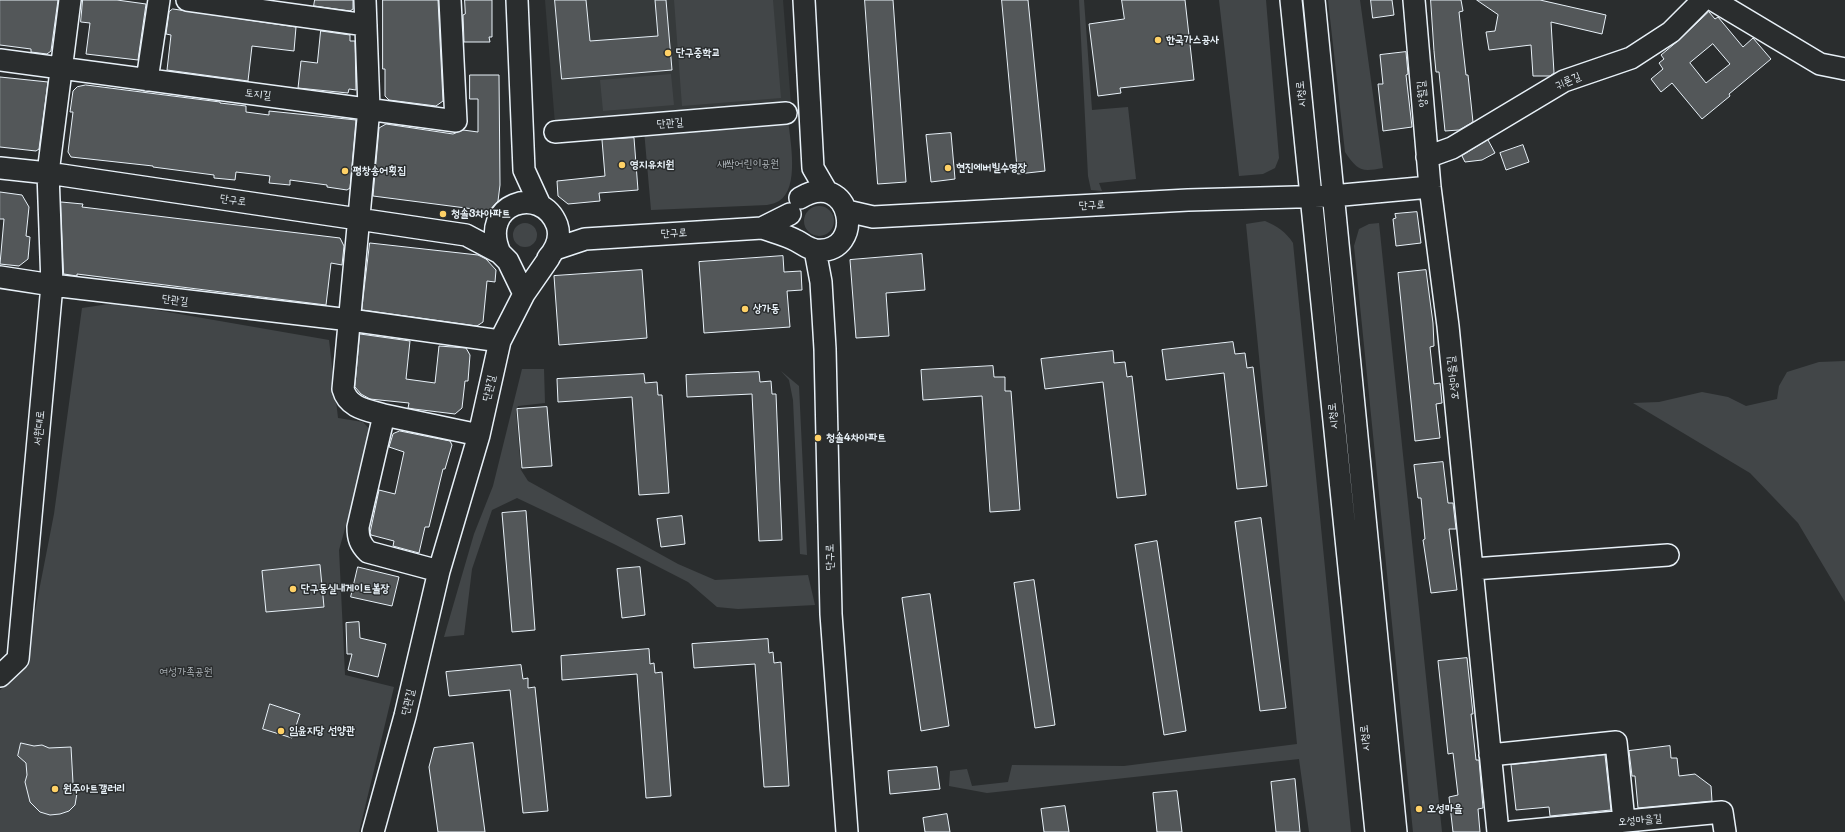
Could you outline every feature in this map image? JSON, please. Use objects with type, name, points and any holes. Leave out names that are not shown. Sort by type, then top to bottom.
[{"type":"street","points":[[61,68],[70,0]]},
{"type":"street","points":[[147,80],[159,0]]},
{"type":"street","points":[[187,0],[366,25]]},
{"type":"street","points":[[365,0],[369,108],[344,373],[343,389],[345,397],[350,403],[384,415],[479,435]]},
{"type":"street","name":"토지길","points":[[0,60],[369,108],[456,121],[450,0]]},
{"type":"street","points":[[517,0],[524,170],[540,205]]},
{"type":"street","points":[[804,0],[813,168],[827,192]]},
{"type":"street","name":"시청로","points":[[1291,0],[1365,740],[1376,832]]},
{"type":"street","name":"시청로","points":[[1314,0],[1332,196],[1396,832]]},
{"type":"street","name":"앙월길","points":[[1414,0],[1430,187]]},
{"type":"street","name":"귀론길","points":[[1427,157],[1452,148],[1564,81],[1631,58],[1671,32],[1703,0]]},
{"type":"street","points":[[1713,0],[1820,64],[1845,69]]},
{"type":"street","name":"서원대로","points":[[0,676],[18,659],[52,285],[48,173],[61,68]]},
{"type":"street","name":"단관길","points":[[555,132],[786,113]]},
{"type":"street","name":"단구로","points":[[0,168],[48,173],[466,235]]},
{"type":"street","points":[[813,168],[795,206],[789,223],[792,233],[828,236]]},
{"type":"street","points":[[524,170],[509,207],[496,223],[494,233],[495,243],[524,294]]},
{"type":"street","points":[[1332,196],[1430,187]]},
{"type":"street","name":"오성마을길","points":[[1430,187],[1448,326],[1498,832]]},
{"type":"street","points":[[762,228],[795,206],[808,193],[818,191],[827,192],[836,196],[843,203],[828,236]]},
{"type":"street","name":"단구로","points":[[847,832],[831,614],[825,349],[821,282],[828,236],[873,217],[1188,200],[1332,196]]},
{"type":"street","points":[[509,207],[519,203],[529,202],[540,205],[548,211],[554,219],[586,239]]},
{"type":"street","points":[[466,235],[518,266],[529,267],[540,264],[552,254],[558,235],[554,219]]},
{"type":"street","points":[[466,235],[496,223]]},
{"type":"street","points":[[762,228],[828,236]]},
{"type":"street","name":"단구로","points":[[552,254],[586,239],[762,228]]},
{"type":"street","name":"단관길","points":[[372,832],[405,716],[439,571],[479,435],[500,341],[524,294],[552,254]]},
{"type":"street","name":"단관길","points":[[0,277],[52,285],[350,320],[500,341]]},
{"type":"street","points":[[384,415],[358,527],[358,536],[361,545],[368,552],[439,571]]},
{"type":"street","points":[[1473,569],[1668,555]]},
{"type":"street","points":[[1490,755],[1616,742],[1624,821]]},
{"type":"street","name":"오성마을길","points":[[1511,832],[1624,821],[1723,822]]},
{"type":"shaded area","name":"단구중학교","points":[[545,0],[783,0],[791,105],[555,124]]},
{"type":"green space","points":[[674,0],[773,0],[781,98],[682,106]]},
{"type":"green space","points":[[1079,0],[1084,0],[1092,110],[1128,107],[1136,179],[1099,183],[1102,191],[1091,190],[1088,176]]},
{"type":"green space","points":[[1219,0],[1266,0],[1279,158],[1275,168],[1263,174],[1239,176]]},
{"type":"green space","points":[[1328,0],[1360,0],[1383,168],[1370,170],[1361,169],[1353,163],[1345,152]]},
{"type":"green space","points":[[671,74],[674,105],[603,111],[600,80]]},
{"type":"green space","name":"새싹어린이공원","points":[[788,119],[792,151],[792,175],[790,186],[785,195],[779,201],[767,205],[651,210],[644,130]]},
{"type":"green space","points":[[819,206],[830,210],[834,221],[830,232],[819,236],[808,232],[804,221],[808,210]]},
{"type":"green space","points":[[1265,221],[1281,230],[1293,243],[1351,832],[1309,832],[1299,759],[987,793],[949,786],[950,771],[967,769],[972,786],[1008,782],[1012,765],[1124,766],[1297,744],[1246,224]]},
{"type":"green space","points":[[525,223],[534,226],[537,235],[534,244],[525,247],[516,244],[513,235],[516,226]]},
{"type":"green space","points":[[1379,223],[1442,832],[1413,832],[1354,246],[1359,229],[1369,224]]},
{"type":"green space","name":"여성가족공원","points":[[116,303],[329,340],[338,418],[363,422],[372,432],[339,550],[345,675],[394,687],[359,832],[0,832],[0,690],[24,668],[54,514],[82,308]]},
{"type":"green space","points":[[1845,361],[1845,602],[1798,523],[1750,473],[1633,403],[1659,402],[1702,392],[1728,397],[1746,406],[1777,399],[1779,386],[1787,372],[1819,362]]},
{"type":"green space","points":[[522,369],[544,369],[545,403],[518,406],[516,411],[521,470],[528,481],[678,564],[715,580],[808,575],[815,605],[738,609],[717,607],[688,582],[614,544],[517,498],[492,510],[472,569],[464,635],[444,637],[474,534],[493,486]]},
{"type":"green space","points":[[781,371],[799,386],[807,555],[800,554],[793,400],[789,380]]},
{"type":"building","points":[[0,0],[58,0],[51,51],[47,54],[31,52],[31,49],[0,45]]},
{"type":"building","points":[[83,0],[117,0],[146,4],[138,60],[86,54],[90,23],[81,22]]},
{"type":"building","points":[[315,0],[353,0],[353,9],[350,11],[314,6]]},
{"type":"building","points":[[383,0],[438,0],[443,101],[436,106],[389,100],[385,96],[385,69],[383,69]]},
{"type":"building","points":[[465,0],[492,0],[492,37],[489,37],[490,42],[464,42],[463,15],[465,14]]},
{"type":"building","points":[[555,0],[586,0],[590,41],[658,36],[655,0],[666,0],[672,70],[562,79]]},
{"type":"building","points":[[865,0],[893,0],[906,182],[878,184]]},
{"type":"building","points":[[1002,0],[1028,0],[1045,171],[1018,174]]},
{"type":"building","name":"한국가스공사","points":[[1122,0],[1185,0],[1194,80],[1120,88],[1121,93],[1098,96],[1089,24],[1124,19]]},
{"type":"building","points":[[1371,0],[1392,0],[1394,15],[1373,18]]},
{"type":"building","points":[[1431,0],[1461,0],[1463,11],[1459,12],[1473,122],[1459,130],[1445,131],[1439,72],[1436,72]]},
{"type":"building","points":[[1477,0],[1540,0],[1606,15],[1602,34],[1551,22],[1554,73],[1550,76],[1533,76],[1531,45],[1489,50],[1486,32],[1495,31],[1498,15]]},
{"type":"building","points":[[173,9],[296,27],[294,51],[252,46],[248,81],[167,70],[171,35],[166,34],[169,12]]},
{"type":"building","points":[[1709,12],[1715,19],[1718,17],[1743,47],[1753,38],[1771,59],[1702,119],[1672,83],[1661,92],[1651,79],[1663,69],[1659,63],[1664,59],[1661,55]],"holes":[[[1713,44],[1730,64],[1706,83],[1690,63]]]},
{"type":"building","points":[[321,31],[350,35],[350,41],[355,41],[356,90],[349,89],[348,93],[298,88],[301,61],[317,63]]},
{"type":"building","points":[[1406,52],[1408,74],[1406,75],[1412,127],[1383,131],[1378,84],[1383,84],[1380,55]]},
{"type":"building","points":[[470,75],[499,75],[500,185],[498,201],[489,211],[373,196],[379,128],[386,124],[453,134],[463,130],[478,132],[478,99],[470,99]]},
{"type":"building","points":[[0,77],[48,82],[39,149],[36,151],[0,147]]},
{"type":"building","points":[[86,85],[246,106],[246,112],[269,115],[269,111],[356,120],[350,188],[347,190],[327,187],[327,185],[290,180],[290,185],[269,183],[270,176],[236,172],[235,180],[214,178],[214,175],[153,166],[71,157],[68,152],[73,112],[70,112],[73,91],[77,87]]},
{"type":"building","points":[[951,133],[955,179],[931,182],[926,135]]},
{"type":"building","points":[[634,138],[638,190],[599,193],[600,201],[568,204],[558,196],[557,181],[605,176],[602,140]]},
{"type":"building","points":[[1488,140],[1495,153],[1482,160],[1465,162],[1462,156]]},
{"type":"building","points":[[1523,145],[1529,162],[1506,170],[1500,153]]},
{"type":"building","points":[[0,192],[22,195],[29,207],[26,236],[30,237],[28,259],[19,266],[0,264],[4,219],[0,219]]},
{"type":"building","points":[[61,202],[83,204],[82,207],[340,238],[344,246],[342,265],[331,263],[326,305],[77,274],[77,276],[64,274]]},
{"type":"building","points":[[1417,212],[1421,243],[1396,246],[1393,219],[1396,218],[1395,214]]},
{"type":"building","points":[[370,243],[478,255],[486,259],[496,270],[495,282],[487,281],[483,322],[477,326],[362,310]]},
{"type":"building","points":[[922,254],[925,290],[886,293],[889,336],[856,338],[850,260]]},
{"type":"building","name":"상가동","points":[[783,256],[784,272],[801,271],[802,290],[787,291],[790,327],[704,333],[699,262]]},
{"type":"building","points":[[642,270],[647,338],[559,345],[554,276]]},
{"type":"building","points":[[1426,270],[1433,323],[1434,346],[1430,347],[1434,384],[1440,383],[1442,403],[1436,404],[1440,438],[1415,441],[1398,273]]},
{"type":"building","points":[[360,334],[410,341],[406,379],[435,383],[439,346],[466,348],[470,355],[468,381],[465,381],[462,408],[455,414],[414,409],[408,408],[409,403],[370,399],[361,394],[355,387]]},
{"type":"building","points":[[1233,342],[1235,354],[1245,353],[1247,368],[1253,367],[1267,486],[1237,489],[1224,373],[1166,380],[1162,350]]},
{"type":"building","points":[[1113,351],[1114,363],[1125,362],[1127,377],[1132,376],[1146,495],[1117,498],[1103,382],[1045,389],[1041,359]]},
{"type":"building","points":[[993,366],[994,377],[1005,377],[1005,391],[1011,391],[1020,510],[990,512],[982,396],[923,400],[921,370]]},
{"type":"building","points":[[759,372],[760,382],[771,381],[772,394],[776,394],[782,540],[759,541],[752,394],[687,397],[686,375]]},
{"type":"building","points":[[644,374],[645,383],[657,382],[658,395],[662,395],[669,493],[639,495],[632,397],[558,402],[557,379]]},
{"type":"building","points":[[547,407],[552,466],[522,468],[517,409]]},
{"type":"building","points":[[400,431],[450,441],[452,445],[445,469],[443,469],[429,527],[425,527],[419,553],[393,546],[394,541],[371,535],[370,533],[379,490],[395,494],[404,452],[389,447],[393,434]]},
{"type":"building","points":[[1443,462],[1448,503],[1453,503],[1456,529],[1449,529],[1457,590],[1431,593],[1423,540],[1425,539],[1421,498],[1418,498],[1414,465]]},
{"type":"building","points":[[526,511],[535,630],[512,632],[502,513]]},
{"type":"building","points":[[682,516],[685,544],[661,547],[657,519]]},
{"type":"building","points":[[1261,518],[1286,708],[1260,711],[1235,522]]},
{"type":"building","points":[[1157,541],[1186,731],[1164,735],[1135,545]]},
{"type":"building","name":"단구동실내게이트볼장","points":[[320,565],[324,607],[266,612],[262,571]]},
{"type":"building","points":[[358,567],[399,577],[392,606],[351,597]]},
{"type":"building","points":[[640,567],[645,615],[622,618],[617,569]]},
{"type":"building","points":[[1034,580],[1055,725],[1035,728],[1014,583]]},
{"type":"building","points":[[930,594],[949,726],[921,731],[902,598]]},
{"type":"building","points":[[359,622],[360,638],[386,644],[378,677],[348,670],[352,654],[347,654],[346,623]]},
{"type":"building","points":[[768,639],[769,653],[773,652],[774,663],[781,662],[789,786],[764,787],[755,664],[694,668],[692,644]]},
{"type":"building","points":[[649,649],[650,664],[654,663],[655,673],[662,672],[671,796],[646,798],[637,674],[562,680],[561,656]]},
{"type":"building","points":[[1467,658],[1473,714],[1471,714],[1476,760],[1479,760],[1483,808],[1478,809],[1480,832],[1453,832],[1449,797],[1458,795],[1453,753],[1448,754],[1438,661]]},
{"type":"building","points":[[521,665],[523,679],[528,678],[528,688],[535,687],[548,811],[523,813],[510,690],[449,696],[446,672]]},
{"type":"building","points":[[270,704],[300,714],[292,738],[263,729]]},
{"type":"building","points":[[21,743],[34,746],[42,745],[49,748],[71,747],[73,783],[77,793],[75,805],[69,811],[50,815],[40,812],[30,802],[25,782],[27,775],[26,763],[18,756]]},
{"type":"building","points":[[473,743],[485,832],[438,832],[429,767],[434,748]]},
{"type":"building","points":[[1670,746],[1671,758],[1677,758],[1679,776],[1695,774],[1711,786],[1712,801],[1638,808],[1635,776],[1632,776],[1629,751]]},
{"type":"building","points":[[1605,755],[1611,810],[1550,816],[1549,807],[1516,810],[1511,765]]},
{"type":"building","points":[[937,767],[940,789],[890,794],[888,771]]},
{"type":"building","points":[[1295,779],[1300,832],[1276,832],[1271,782]]},
{"type":"building","points":[[1177,791],[1182,832],[1157,832],[1153,793]]},
{"type":"building","points":[[1065,806],[1069,832],[1044,832],[1041,809]]},
{"type":"building","points":[[947,814],[950,832],[925,832],[923,818]]},
{"type":"place","name":"한국가스공사","points":[[1158,40]]},
{"type":"place","name":"단구중학교","points":[[668,53]]},
{"type":"place","name":"영지유치원","points":[[622,165]]},
{"type":"place","name":"현진에버빌수영장","points":[[948,168]]},
{"type":"place","name":"평창송어횟집","points":[[345,171]]},
{"type":"place","name":"청솔3차아파트","points":[[443,214]]},
{"type":"place","name":"상가동","points":[[745,309]]},
{"type":"place","name":"청솔4차아파트","points":[[818,438]]},
{"type":"place","name":"단구동실내게이트볼장","points":[[293,589]]},
{"type":"place","name":"임윤지당 선양관","points":[[281,731]]},
{"type":"place","name":"원주아트갤러리","points":[[55,789]]},
{"type":"place","name":"오성마을","points":[[1419,809]]}]
